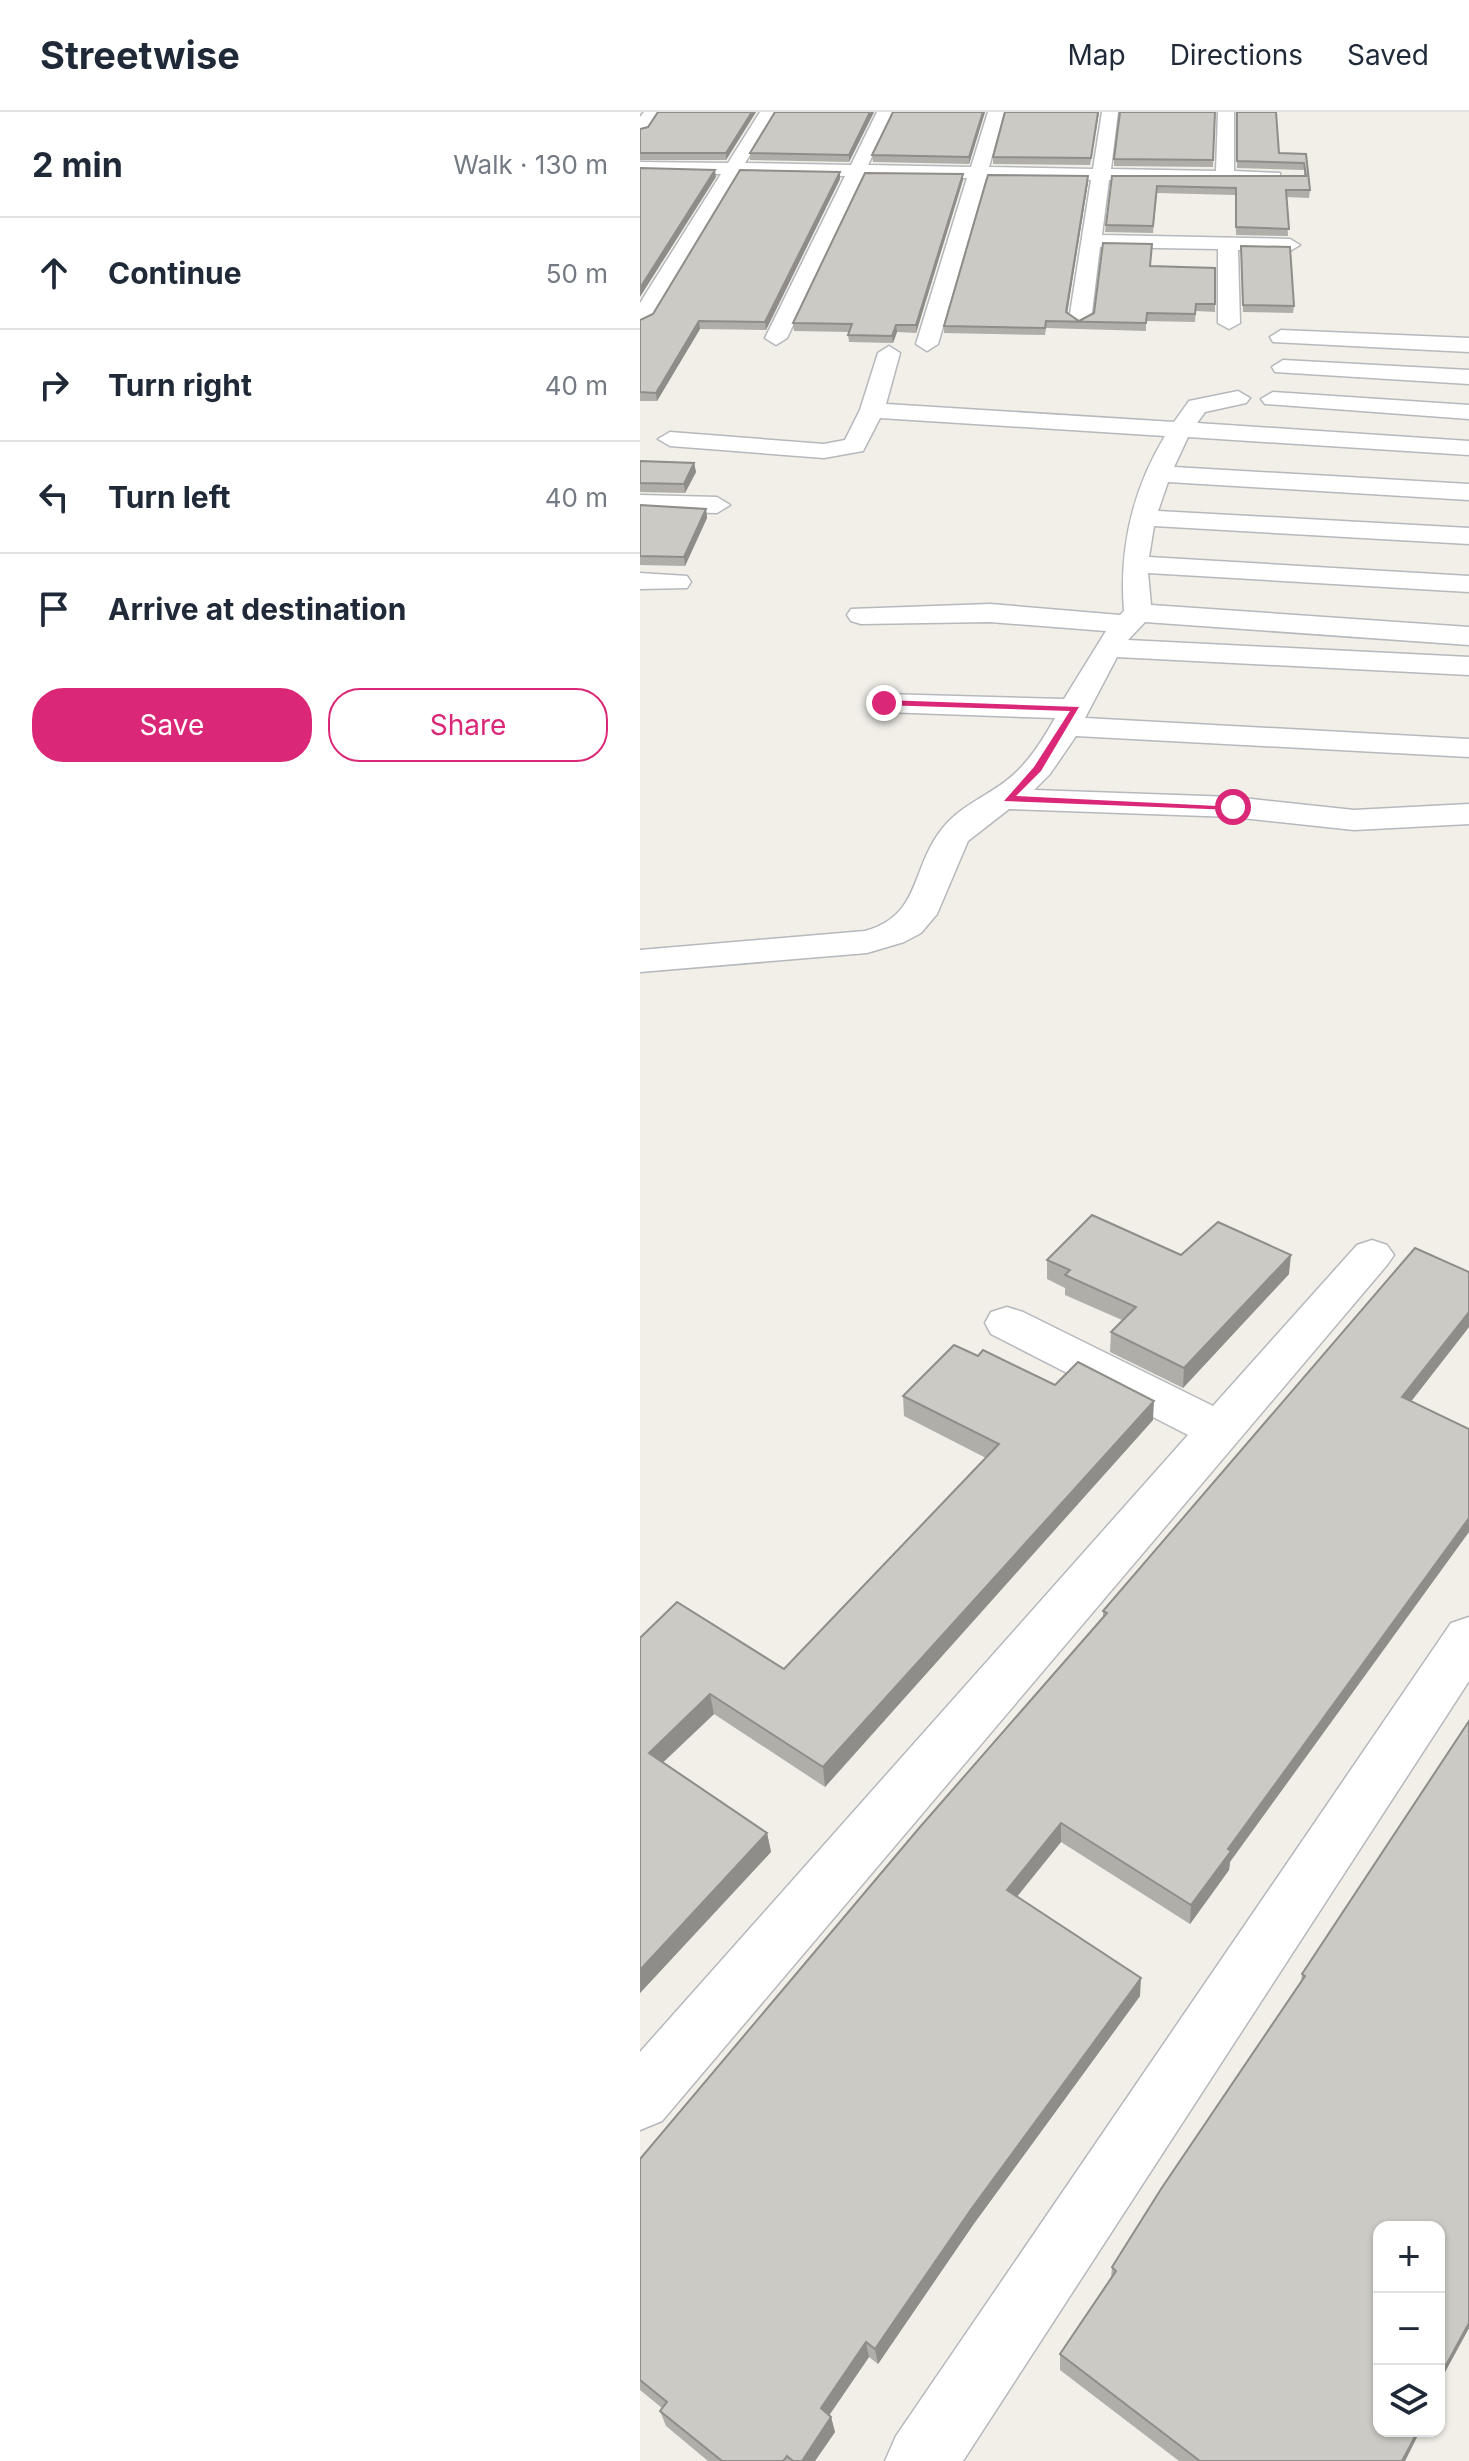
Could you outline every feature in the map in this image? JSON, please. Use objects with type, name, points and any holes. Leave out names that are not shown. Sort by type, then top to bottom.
[{"type":"street","points":[[640,128],[653,112]]},
{"type":"street","points":[[640,320],[768,112]]},
{"type":"street","points":[[776,338],[885,112]]},
{"type":"street","points":[[927,344],[996,112]]},
{"type":"street","points":[[1080,320],[1110,112]]},
{"type":"street","points":[[1225,176],[1226,112]]},
{"type":"street","points":[[640,167],[1297,177]]},
{"type":"street","points":[[1091,241],[1290,245]]},
{"type":"street","points":[[1228,244],[1229,323]]},
{"type":"street","points":[[1160,474],[1469,493],[1465,315]]},
{"type":"street","points":[[1389,319],[1289,330],[1468,345]]},
{"type":"street","points":[[670,439],[824,451],[854,446],[872,410],[889,353]]},
{"type":"street","points":[[1283,367],[1467,377]]},
{"type":"street","points":[[640,961],[867,942],[898,933],[917,920],[954,836],[967,822],[1008,799],[1038,769],[1124,628],[1144,518],[1178,430],[1197,406],[1238,398]]},
{"type":"street","points":[[1273,399],[1468,412]]},
{"type":"street","points":[[872,410],[1468,448]]},
{"type":"street","points":[[640,503],[717,505]]},
{"type":"street","points":[[1144,518],[1469,536]]},
{"type":"street","points":[[1134,564],[1469,584]]},
{"type":"street","points":[[640,581],[677,582]]},
{"type":"street","points":[[861,615],[990,613],[1469,666]]},
{"type":"street","points":[[1124,628],[1469,636]]},
{"type":"street","points":[[884,703],[1469,748]]},
{"type":"street","points":[[1008,799],[1233,807],[1354,820],[1469,814]]},
{"type":"street","points":[[640,2099],[1372,1255]]},
{"type":"street","points":[[1007,1323],[1220,1430]]},
{"type":"street","points":[[921,2461],[1469,1638]]},
{"type":"building","points":[[658,112],[752,112],[726,153],[640,153],[640,129],[648,127]]},
{"type":"building","points":[[775,112],[870,112],[849,155],[750,153]]},
{"type":"building","points":[[893,112],[983,112],[969,157],[872,155]]},
{"type":"building","points":[[1005,112],[1098,112],[1091,158],[993,157]]},
{"type":"building","points":[[1120,112],[1215,112],[1213,160],[1114,159]]},
{"type":"building","points":[[1237,112],[1276,112],[1279,153],[1306,154],[1310,190],[1286,190],[1289,229],[1236,227],[1236,188],[1157,186],[1153,226],[1106,225],[1112,176],[1306,176],[1304,163],[1237,161]]},
{"type":"building","points":[[640,168],[715,170],[640,288]]},
{"type":"building","points":[[740,170],[840,172],[765,322],[699,321],[656,393],[640,392],[640,320],[653,314]]},
{"type":"building","points":[[865,173],[963,174],[916,325],[896,325],[892,336],[848,335],[852,324],[793,323]]},
{"type":"building","points":[[988,175],[1088,176],[1066,312],[1079,321],[1094,313],[1103,243],[1152,244],[1150,266],[1215,268],[1215,304],[1196,304],[1195,314],[1147,313],[1146,323],[1046,321],[1045,328],[944,326]]},
{"type":"building","points":[[1241,246],[1290,247],[1294,306],[1243,305]]},
{"type":"building","points":[[640,461],[694,463],[684,484],[640,483]]},
{"type":"building","points":[[640,505],[706,509],[684,557],[640,556]]},
{"type":"building","points":[[1092,1215],[1181,1255],[1218,1222],[1291,1255],[1184,1368],[1111,1332],[1136,1307],[1065,1275],[1070,1270],[1047,1260]]},
{"type":"building","points":[[1415,1248],[1469,1272],[1469,1312],[1402,1397],[1469,1429],[1469,1518],[1228,1849],[1231,1851],[1191,1905],[1061,1823],[1007,1890],[1141,1978],[972,2208],[875,2349],[866,2342],[821,2408],[831,2417],[802,2461],[793,2461],[787,2456],[783,2461],[722,2461],[660,2411],[667,2402],[640,2380],[640,2159],[920,1827],[1107,1613],[1103,1611]]},
{"type":"building","points":[[954,1345],[978,1356],[983,1350],[1055,1385],[1078,1362],[1154,1401],[823,1767],[710,1694],[649,1753],[767,1833],[640,1970],[640,1638],[677,1602],[784,1669],[999,1444],[903,1396]]},
{"type":"building","points":[[1469,1721],[1469,2323],[1445,2367],[1445,2221],[1373,2221],[1373,2437],[1415,2437],[1402,2461],[1200,2461],[1060,2354],[1116,2271],[1112,2267],[1161,2189],[1305,1976],[1302,1974]]},
{"type":"route","points":[[884,703],[1076,709],[1038,769],[1008,799],[1233,807]]}]
